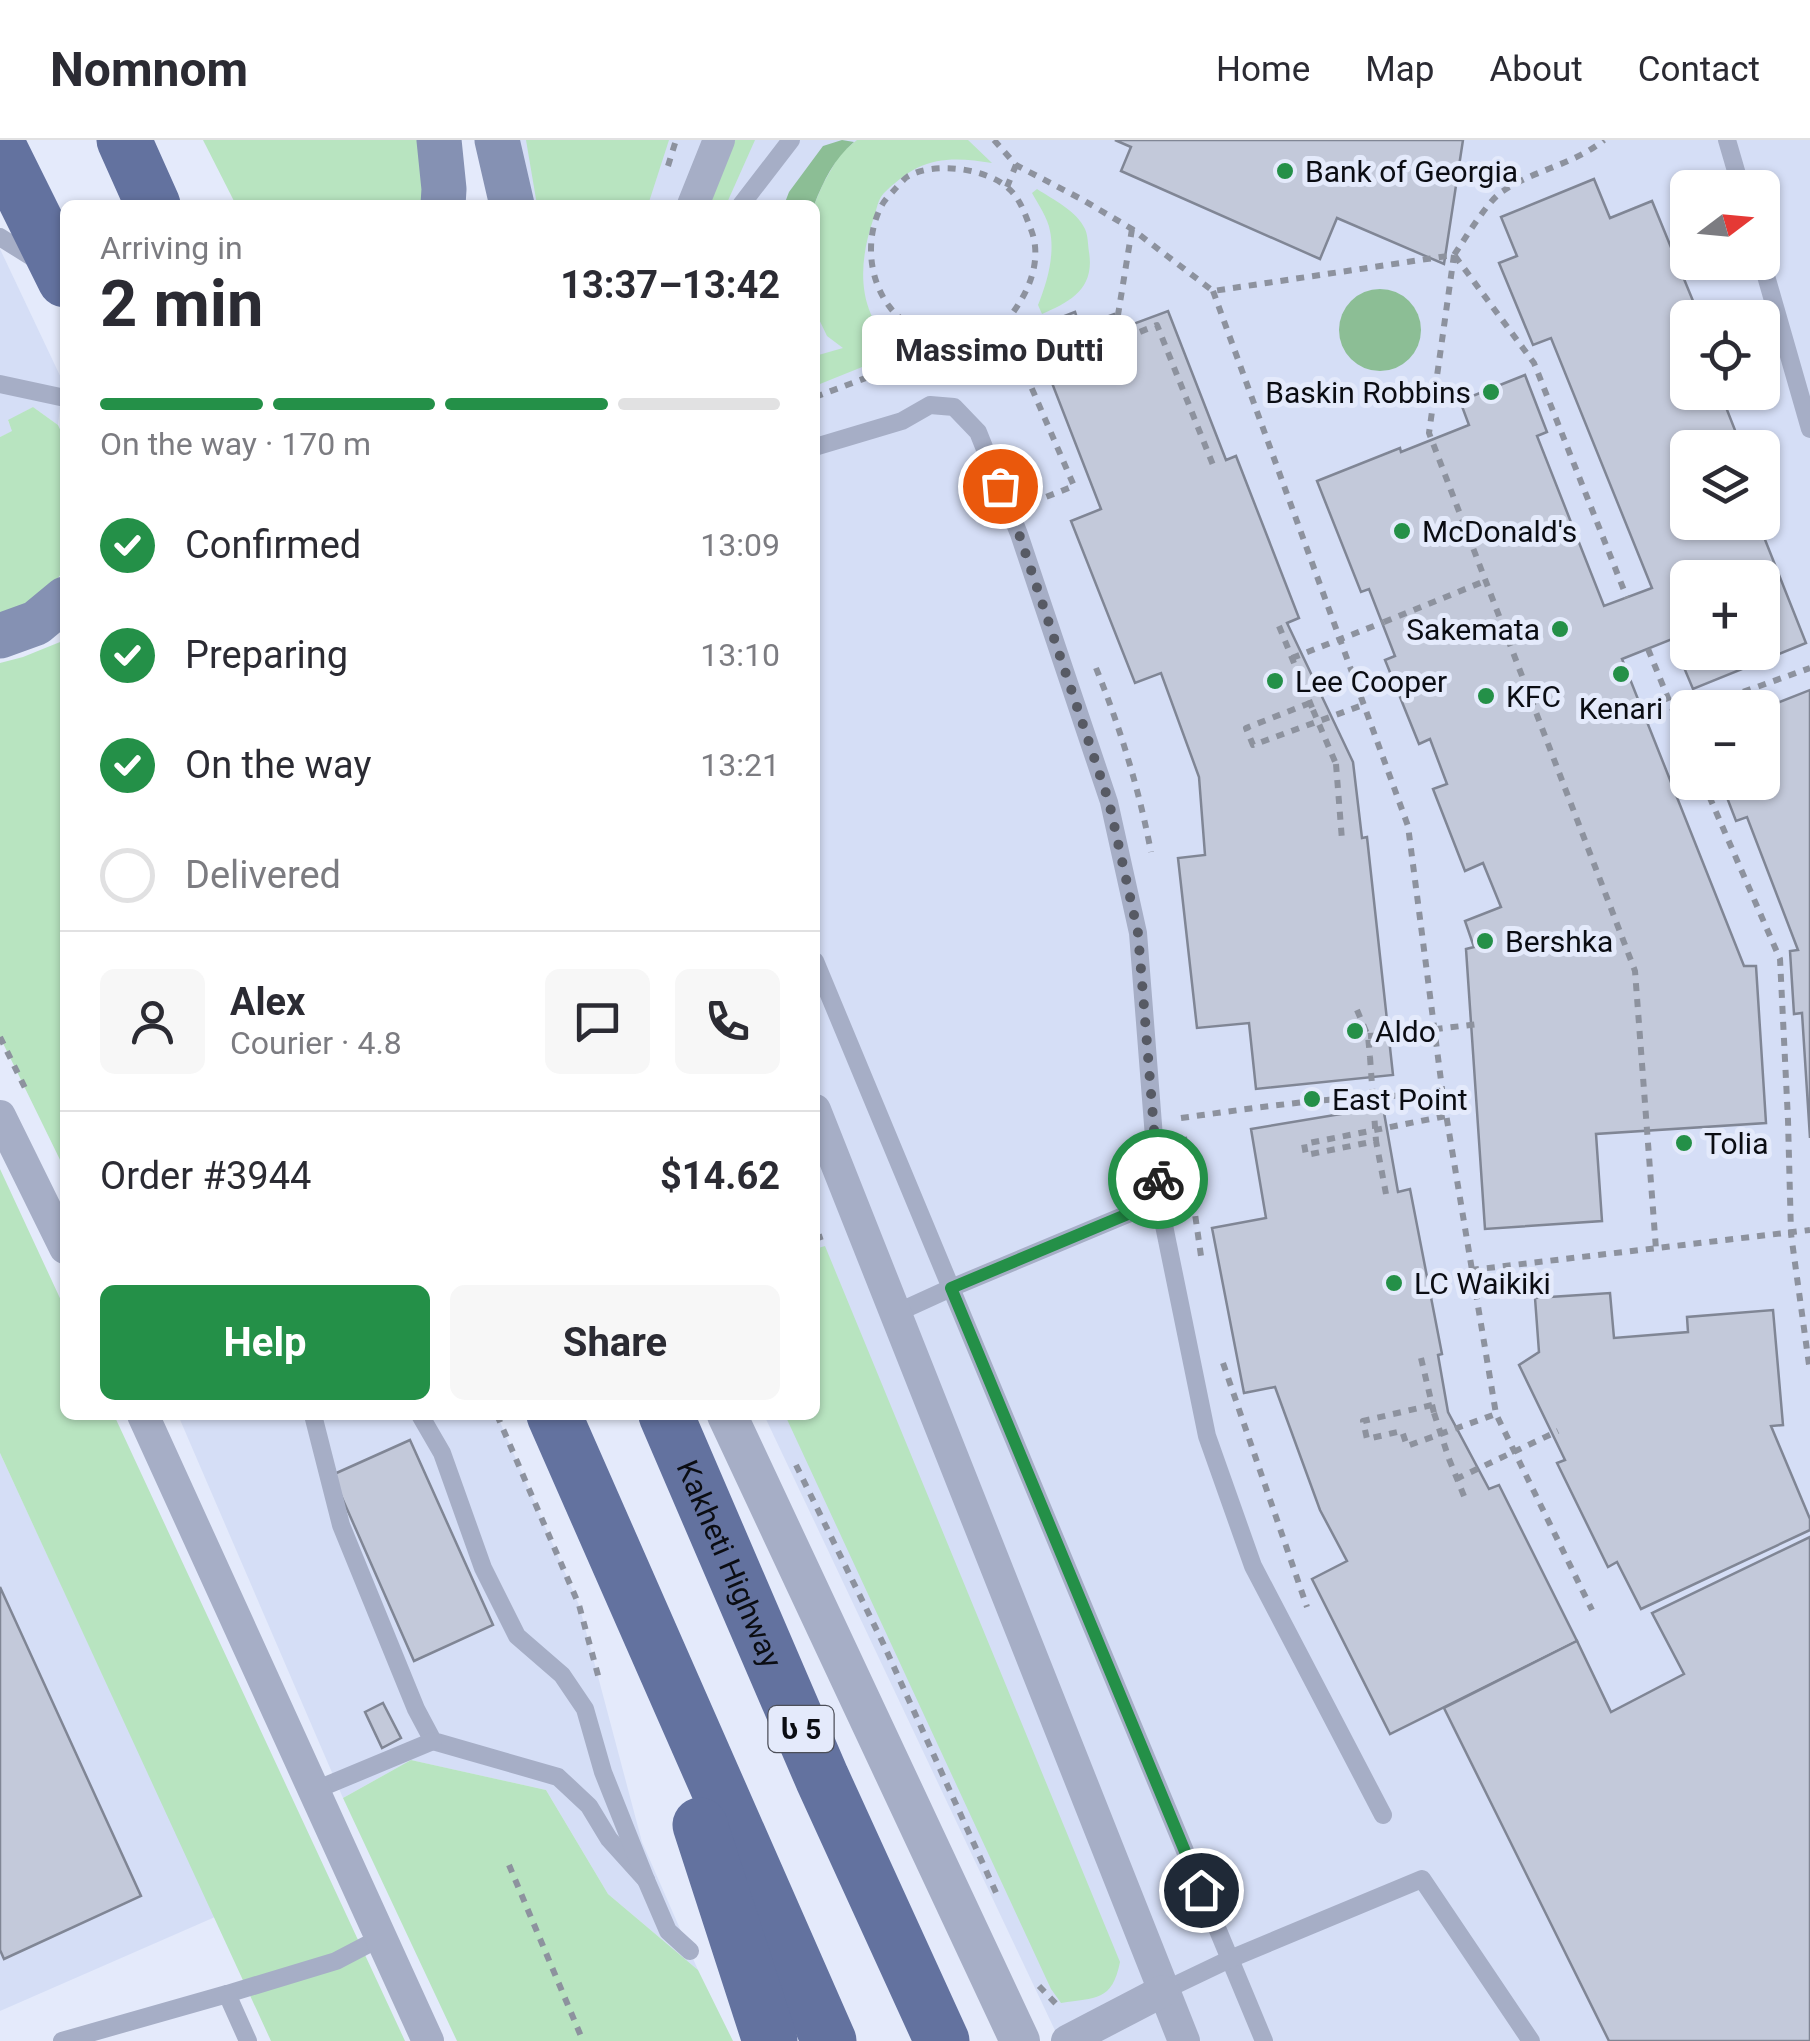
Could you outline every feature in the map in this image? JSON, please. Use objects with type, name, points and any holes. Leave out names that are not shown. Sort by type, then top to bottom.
[{"type":"highway","points":[[0,149],[60,271]]},
{"type":"highway","points":[[556,1420],[829,2041]]},
{"type":"highway","name":"Kakheti Highway","points":[[668,1420],[822,1778],[942,2041]]},
{"type":"highway","points":[[604,1532],[770,2041]]},
{"type":"main road","points":[[439,140],[443,200]]},
{"type":"main road","points":[[497,140],[511,200]]},
{"type":"main road","points":[[0,636],[36,624],[60,603]]},
{"type":"street","points":[[684,200],[696,140]]},
{"type":"street","points":[[695,200],[719,140]]},
{"type":"street","points":[[0,1116],[60,1238]]},
{"type":"street","points":[[820,1123],[1184,2041]]},
{"type":"street","points":[[144,1420],[428,2041]]},
{"type":"street","points":[[739,1426],[1020,2041]]},
{"type":"street","points":[[1068,2025],[1163,1991]]},
{"type":"lane","points":[[744,200],[791,140]]},
{"type":"lane","points":[[1727,140],[1735,170]]},
{"type":"lane","points":[[0,237],[60,276]]},
{"type":"lane","points":[[1767,280],[1810,430]]},
{"type":"lane","points":[[0,384],[60,397]]},
{"type":"lane","points":[[820,445],[902,420],[930,405],[954,407],[978,432],[1019,534],[1109,802],[1138,933],[1159,1201],[1207,1436],[1253,1566],[1383,1814]]},
{"type":"lane","points":[[820,973],[1264,2041]]},
{"type":"lane","points":[[894,1314],[1159,1201]]},
{"type":"lane","points":[[313,1420],[341,1524],[416,1710],[433,1741]]},
{"type":"lane","points":[[423,1420],[442,1453],[483,1568],[518,1636],[562,1675],[584,1709],[602,1772],[668,1931],[690,1952]]},
{"type":"lane","points":[[312,1791],[433,1741],[558,1777],[588,1806],[609,1839],[646,1880]]},
{"type":"lane","points":[[1163,1991],[1230,1959],[1422,1880],[1532,2041]]},
{"type":"lane","points":[[62,2041],[336,1960],[380,1938]]},
{"type":"lane","points":[[227,1994],[248,2041]]},
{"type":"path","points":[[994,140],[1016,165],[1132,229],[1212,291],[1408,826],[1443,1096],[1496,1414],[1592,1610]]},
{"type":"path","points":[[1604,140],[1592,150],[1499,193],[1454,255],[1428,433],[1635,971],[1656,1249]]},
{"type":"path","points":[[1008,187],[1016,165]]},
{"type":"path","points":[[918,331],[889,308],[873,275],[871,238],[882,204],[906,177],[932,169],[958,168],[984,174],[1008,187],[1020,202],[1034,236],[1034,273],[1021,304],[1004,324]]},
{"type":"path","points":[[1132,229],[1116,321],[1088,332],[1095,350],[1157,325],[1213,465]]},
{"type":"path","points":[[1212,291],[1454,255]]},
{"type":"path","points":[[1454,255],[1534,363],[1626,598]]},
{"type":"path","points":[[1292,658],[1485,581]]},
{"type":"path","points":[[1279,626],[1336,764],[1342,840]]},
{"type":"path","points":[[1648,649],[1670,706]]},
{"type":"path","points":[[1748,690],[1810,668]]},
{"type":"path","points":[[1312,706],[1246,728],[1252,745],[1363,704]]},
{"type":"path","points":[[1711,800],[1780,959],[1791,1234],[1810,1372]]},
{"type":"path","points":[[1358,1010],[1368,1036],[1376,1141],[1386,1194]]},
{"type":"path","points":[[1368,1036],[1478,1024]]},
{"type":"path","points":[[1181,1118],[1388,1094],[1443,1096]]},
{"type":"path","points":[[1376,1141],[1306,1155],[1304,1144],[1446,1116]]},
{"type":"path","points":[[1471,1270],[1810,1230]]},
{"type":"path","points":[[1422,1358],[1448,1459],[1466,1501]]},
{"type":"path","points":[[1433,1409],[1362,1421],[1367,1439],[1402,1431],[1406,1446],[1496,1414]]},
{"type":"path","points":[[1456,1479],[1558,1431]]},
{"type":"path","points":[[789,1450],[884,1642],[998,1896]]},
{"type":"path","points":[[509,1865],[583,2041]]},
{"type":"path","points":[[1031,1969],[1039,1987],[1058,2006],[1068,2025]]},
{"type":"shaded area","points":[[203,140],[418,140],[423,200],[233,200]]},
{"type":"shaded area","name":"East Point","points":[[513,140],[1810,140],[1810,2041],[1060,2041],[766,1420],[820,1420],[820,200],[526,200]]},
{"type":"shaded area","points":[[526,140],[669,140],[650,200],[536,200]]},
{"type":"shaded area","points":[[735,140],[755,140],[728,200],[711,200]]},
{"type":"shaded area","points":[[842,140],[854,142],[830,170],[816,200],[786,200],[789,192],[823,146]]},
{"type":"shaded area","points":[[857,140],[968,140],[992,163],[954,160],[926,164],[908,173],[884,194],[868,237],[864,288],[874,320],[897,346],[882,359],[820,384],[820,355],[843,348],[827,336],[820,321],[820,200],[816,200],[840,154]]},
{"type":"shaded area","points":[[1037,189],[1064,206],[1081,223],[1087,234],[1090,265],[1078,292],[1042,314],[1038,305],[1052,250],[1047,221],[1032,193]]},
{"type":"shaded area","points":[[0,249],[60,376],[60,408],[58,425],[33,407],[8,421],[13,431],[0,437]]},
{"type":"shaded area","points":[[1372,289],[1388,289],[1414,307],[1421,330],[1418,346],[1409,359],[1388,371],[1372,371],[1346,353],[1339,338],[1339,322],[1357,296]]},
{"type":"shaded area","points":[[33,407],[60,429],[60,575],[45,597],[0,620],[0,437],[12,431],[8,420]]},
{"type":"shaded area","points":[[60,642],[60,1160],[0,1037],[0,663]]},
{"type":"shaded area","points":[[0,1169],[60,1298],[60,1420],[116,1420],[405,2041],[271,2041],[0,1453]]},
{"type":"shaded area","points":[[825,1246],[1120,1962],[1107,1991],[1093,1998],[1061,2003],[1051,1989],[787,1420],[820,1420],[820,1248]]},
{"type":"shaded area","points":[[180,1420],[499,1420],[579,1605],[642,1842],[698,1970],[608,1894],[546,1790],[411,1760],[343,1798]]},
{"type":"shaded area","points":[[0,1453],[215,1917],[0,2011]]},
{"type":"shaded area","points":[[411,1760],[546,1790],[608,1894],[698,1970],[733,2041],[457,2041],[343,1798]]},
{"type":"building","points":[[1115,140],[1463,140],[1444,264],[1337,218],[1320,259],[1121,171],[1131,147]]},
{"type":"building","points":[[1594,179],[1610,218],[1652,201],[1670,245],[1670,280],[1684,280],[1693,300],[1670,300],[1670,410],[1727,410],[1735,430],[1670,430],[1670,540],[1765,540],[1773,560],[1670,560],[1670,640],[1622,659],[1670,780],[1670,800],[1678,800],[1744,966],[1756,966],[1766,1123],[1596,1134],[1602,1221],[1485,1229],[1466,949],[1474,947],[1465,921],[1501,907],[1483,863],[1465,871],[1433,789],[1447,784],[1430,739],[1419,744],[1385,660],[1395,656],[1369,589],[1361,592],[1317,481],[1469,425],[1460,401],[1525,375],[1547,432],[1537,436],[1604,606],[1652,588],[1551,338],[1533,345],[1499,263],[1517,256],[1501,217]]},
{"type":"building","points":[[1168,311],[1226,460],[1236,456],[1299,618],[1287,623],[1353,762],[1362,838],[1367,837],[1393,1075],[1256,1089],[1249,1023],[1197,1028],[1178,858],[1205,855],[1199,777],[1161,673],[1135,683],[1071,521],[1101,509],[1031,329],[1075,312],[1080,327],[1114,314],[1120,329]]},
{"type":"building","points":[[1780,577],[1806,643],[1780,654]]},
{"type":"building","points":[[1685,670],[1740,670],[1693,689]]},
{"type":"building","points":[[1810,690],[1810,1138],[1802,1013],[1794,1014],[1790,951],[1798,950],[1747,817],[1736,821],[1728,800],[1780,800],[1780,702]]},
{"type":"building","points":[[1383,1107],[1398,1192],[1410,1189],[1442,1354],[1438,1355],[1448,1412],[1489,1489],[1499,1485],[1577,1641],[1390,1734],[1312,1579],[1347,1561],[1320,1510],[1275,1387],[1244,1393],[1212,1228],[1266,1218],[1251,1129]]},
{"type":"building","points":[[1610,1293],[1614,1338],[1688,1332],[1687,1317],[1773,1310],[1783,1425],[1771,1426],[1810,1519],[1810,1530],[1641,1609],[1617,1562],[1608,1567],[1557,1463],[1565,1460],[1519,1365],[1539,1352],[1535,1298]]},
{"type":"building","points":[[410,1440],[493,1625],[414,1661],[332,1475]]},
{"type":"building","points":[[1810,1537],[1810,2041],[1609,2041],[1444,1708],[1577,1641],[1611,1712],[1684,1674],[1652,1613]]},
{"type":"building","points":[[0,1587],[141,1896],[4,1959],[0,1950]]},
{"type":"building","points":[[383,1703],[401,1738],[382,1748],[365,1712]]},
{"type":"way so far","points":[[1000,486],[1109,802],[1138,933],[1158,1179]]},
{"type":"place","name":"Bank of Georgia","points":[[1285,171]]},
{"type":"place","name":"Baskin Robbins","points":[[1491,392]]},
{"type":"place","name":"Massimo Dutti","points":[[1000,486]]},
{"type":"place","name":"McDonald's","points":[[1402,531]]},
{"type":"place","name":"Sakemata","points":[[1560,629]]},
{"type":"place","name":"Kenari","points":[[1621,674]]},
{"type":"place","name":"Lee Cooper","points":[[1275,681]]},
{"type":"place","name":"KFC","points":[[1486,696]]},
{"type":"place","name":"Bershka","points":[[1485,941]]},
{"type":"place","name":"Aldo","points":[[1355,1031]]},
{"type":"place","name":"East Point","points":[[1312,1099]]},
{"type":"place","name":"Tolia","points":[[1684,1143]]},
{"type":"place","name":"LC Waikiki","points":[[1394,1283]]},
{"type":"route","points":[[1158,1179],[1159,1201],[951,1288],[1201,1890]]}]
